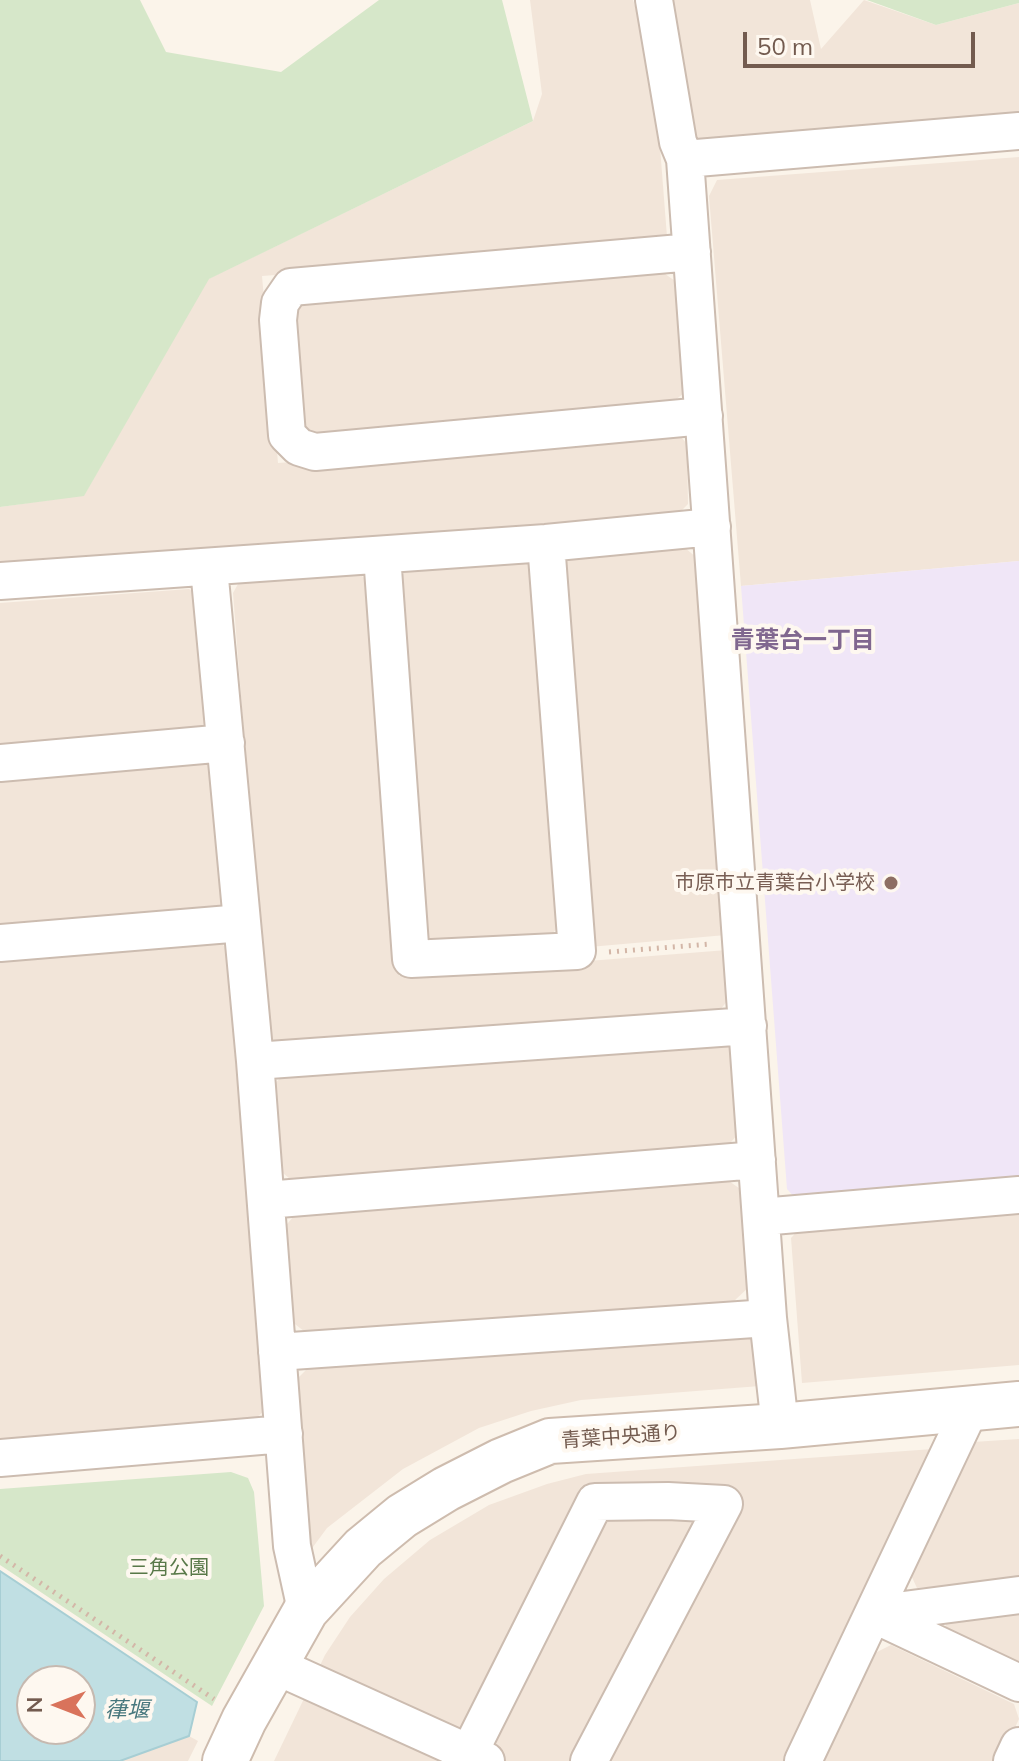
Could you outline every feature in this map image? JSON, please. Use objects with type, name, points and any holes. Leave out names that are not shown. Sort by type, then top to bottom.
[{"type":"street","points":[[654,0],[678,142],[685,159],[768,1318],[780,1426]]},
{"type":"street","points":[[685,159],[1019,131]]},
{"type":"street","points":[[692,252],[291,287],[280,303],[278,320],[287,435],[299,447],[315,452],[704,416]]},
{"type":"street","points":[[0,581],[546,543],[712,527]]},
{"type":"street","points":[[382,555],[411,959],[577,951],[546,543]]},
{"type":"street","points":[[209,568],[255,1061],[292,1546],[306,1610]]},
{"type":"street","points":[[0,763],[226,743]]},
{"type":"street","points":[[0,943],[242,923]]},
{"type":"street","points":[[255,1061],[748,1026]]},
{"type":"street","points":[[266,1200],[757,1160]]},
{"type":"street","points":[[761,1217],[1019,1195]]},
{"type":"street","points":[[277,1352],[768,1318]]},
{"type":"street","name":"青葉中央通り","points":[[225,1761],[244,1720],[306,1610],[363,1548],[402,1516],[487,1468],[550,1441],[780,1426],[1019,1404]]},
{"type":"street","points":[[803,1761],[970,1409]]},
{"type":"street","points":[[0,1458],[284,1434]]},
{"type":"street","points":[[274,1665],[477,1757],[595,1502],[724,1504],[589,1761]]},
{"type":"street","points":[[873,1614],[1019,1595]]},
{"type":"street","points":[[873,1614],[1019,1683]]},
{"type":"street","points":[[1012,1761],[1019,1746]]},
{"type":"path","points":[[577,951],[587,954],[741,942]]},
{"type":"path","points":[[0,1556],[244,1720]]},
{"type":"shaded area","points":[[530,0],[633,0],[640,22],[659,134],[667,237],[660,246],[262,276],[278,463],[677,432],[687,444],[688,504],[678,514],[0,569],[0,507],[84,495],[208,279],[533,121],[542,94]]},
{"type":"shaded area","points":[[671,0],[810,0],[821,49],[864,0],[936,25],[1019,3],[1019,116],[696,139],[689,132]]},
{"type":"shaded area","points":[[1019,157],[1019,561],[741,586],[709,196],[717,180]]},
{"type":"shaded area","points":[[661,271],[675,281],[684,393],[669,405],[312,433],[300,423],[292,310],[300,301]]},
{"type":"shaded area","points":[[684,547],[697,558],[726,935],[589,947],[559,566],[566,556]]},
{"type":"shaded area","points":[[521,559],[533,569],[561,924],[550,936],[435,945],[424,939],[393,580],[405,571]]},
{"type":"shaded area","name":"市原市立青葉台小学校","points":[[1019,561],[1019,1180],[795,1198],[787,1189],[741,586]]},
{"type":"shaded area","points":[[358,573],[368,581],[399,976],[727,950],[729,999],[719,1011],[275,1045],[267,1034],[233,593],[238,584]]},
{"type":"shaded area","points":[[189,589],[198,595],[211,721],[201,733],[0,747],[0,603]]},
{"type":"shaded area","points":[[201,759],[214,769],[222,904],[210,913],[0,929],[0,775]]},
{"type":"shaded area","points":[[218,938],[226,949],[265,1410],[254,1420],[0,1439],[0,957]]},
{"type":"shaded area","points":[[723,1041],[733,1051],[739,1133],[724,1150],[296,1184],[277,1168],[271,1088],[282,1076]]},
{"type":"shaded area","points":[[726,1179],[746,1193],[750,1286],[733,1302],[309,1335],[291,1321],[283,1229],[298,1211]]},
{"type":"shaded area","points":[[1019,1209],[1019,1365],[802,1383],[791,1238],[803,1225]]},
{"type":"shaded area","points":[[740,1328],[757,1343],[760,1386],[581,1400],[531,1411],[479,1428],[403,1469],[327,1528],[310,1551],[296,1380],[313,1363]]},
{"type":"shaded area","points":[[1019,1439],[1019,1580],[917,1588],[910,1573],[973,1442]]},
{"type":"shaded area","points":[[933,1449],[785,1761],[274,1761],[325,1655],[350,1617],[384,1579],[430,1540],[489,1505],[586,1474]]},
{"type":"shaded area","points":[[1019,1608],[1019,1671],[942,1634],[951,1613]]},
{"type":"shaded area","points":[[891,1645],[1014,1704],[1019,1719],[999,1761],[824,1761],[875,1653]]},
{"type":"shaded area","points":[[189,1736],[198,1741],[188,1761],[120,1761]]},
{"type":"green space","points":[[0,0],[140,0],[166,52],[281,72],[379,0],[502,0],[533,121],[209,279],[84,496],[0,507]]},
{"type":"green space","points":[[867,0],[1019,0],[1019,3],[936,25]]},
{"type":"green space","name":"三角公園","points":[[231,1472],[248,1478],[254,1492],[264,1606],[212,1706],[0,1565],[0,1489]]},
{"type":"water","name":"葎堰","points":[[0,1571],[197,1702],[189,1736],[120,1761],[0,1761]]},
{"type":"place","name":"市原市立青葉台小学校","points":[[891,883]]},
{"type":"district","name":"青葉台一丁目","points":[[803,641]]}]
